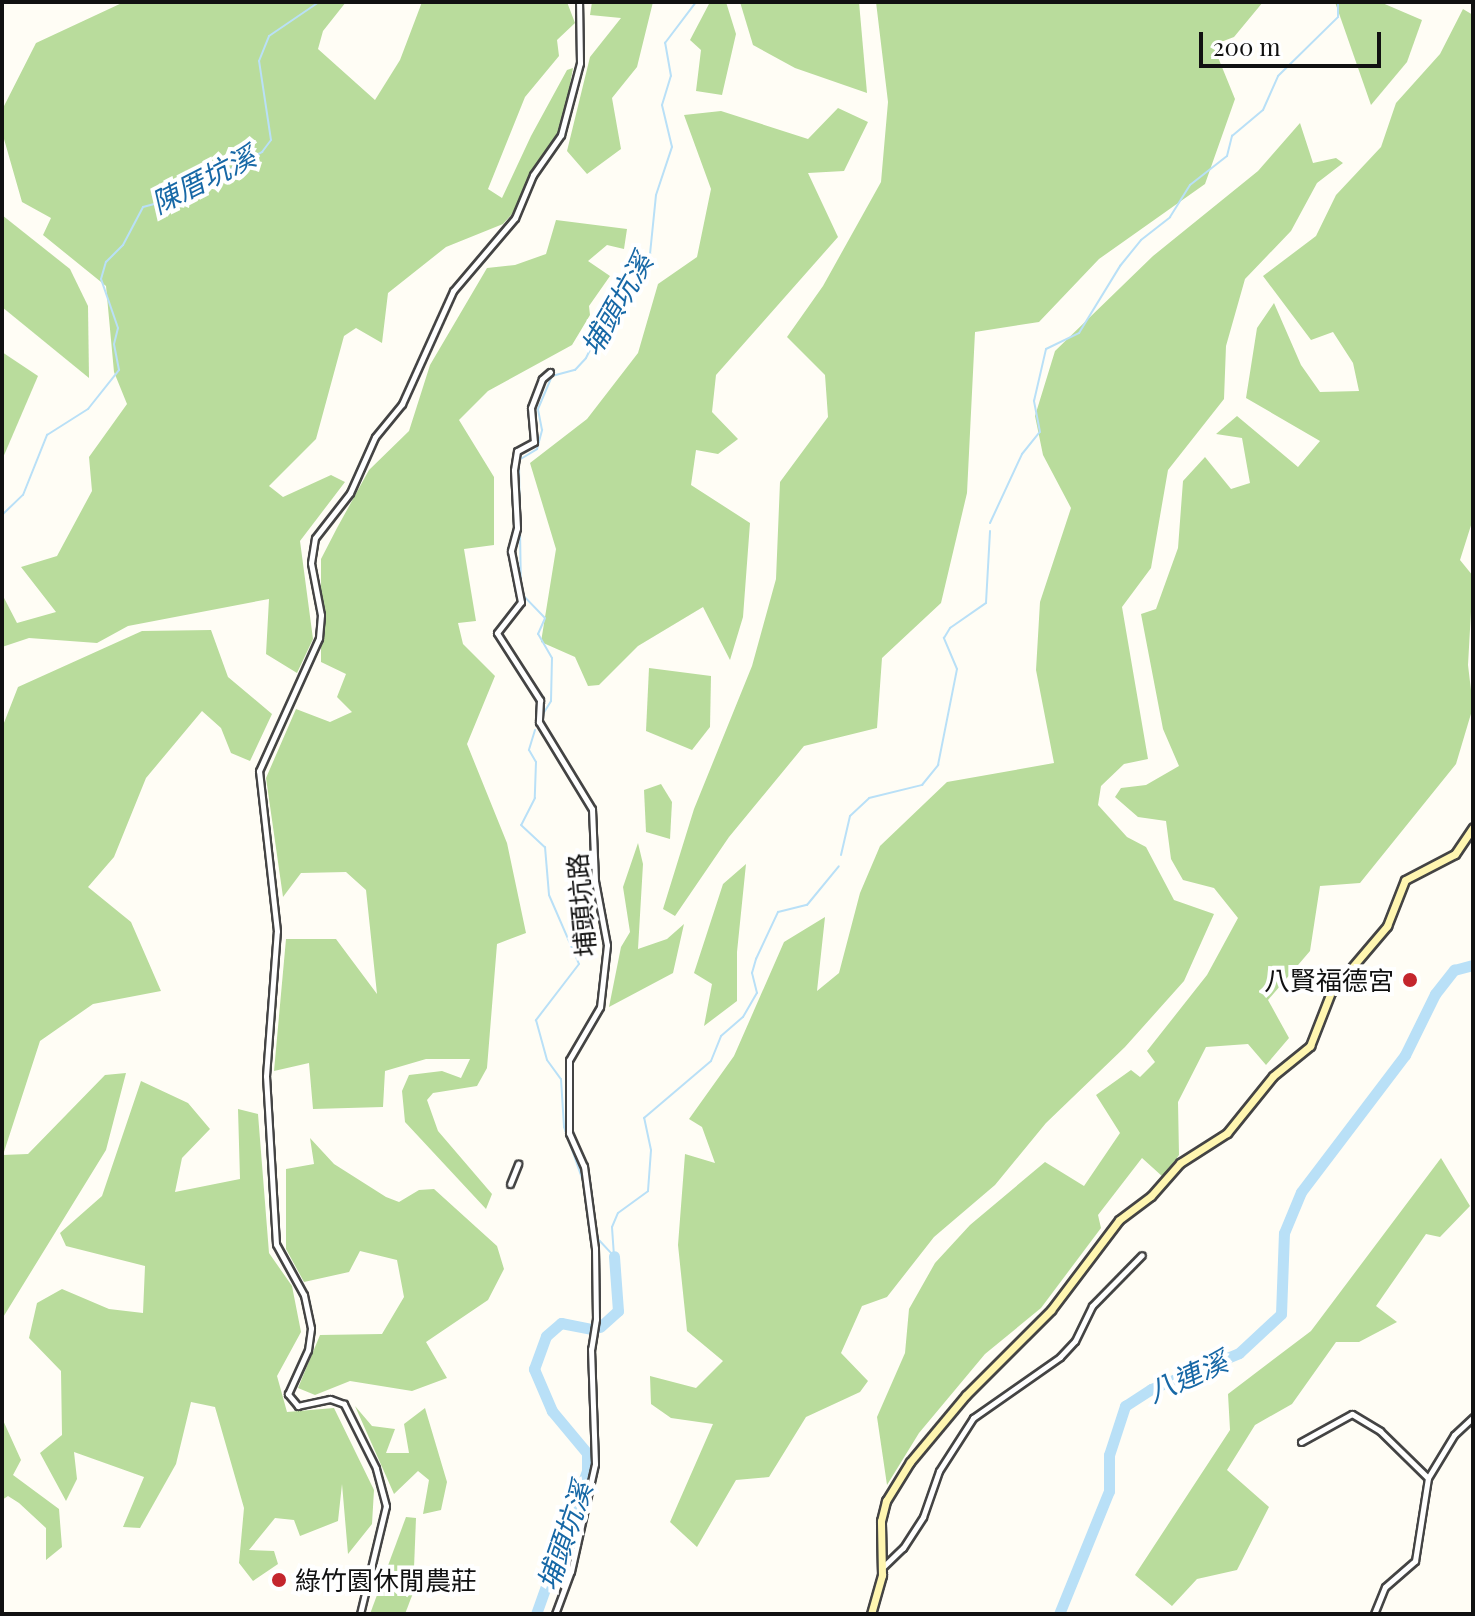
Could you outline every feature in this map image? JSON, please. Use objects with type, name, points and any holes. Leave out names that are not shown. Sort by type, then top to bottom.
[{"type":"street","points":[[360,1614],[386,1506],[376,1468],[344,1404],[330,1399],[298,1406],[288,1394],[311,1328],[304,1295],[276,1244],[266,1076],[277,931],[259,771],[319,638],[321,615],[311,563],[315,538],[350,493],[375,437],[402,404],[453,291],[515,218],[533,175],[561,135],[580,63],[579,2]]},
{"type":"street","name":"埔頭坑路","points":[[550,372],[542,379],[531,408],[534,442],[517,451],[514,470],[517,528],[511,551],[521,602],[497,633],[540,700],[539,722],[592,809],[595,881],[607,945],[600,1007],[569,1060],[569,1133],[584,1166],[595,1248],[597,1310],[591,1349],[595,1464],[571,1571],[555,1614]]},
{"type":"street","points":[[871,1614],[882,1568],[886,1501],[910,1462],[966,1395],[1059,1301],[1119,1220],[1151,1196],[1180,1163],[1227,1133],[1273,1076],[1310,1046],[1331,992],[1387,926],[1405,880],[1455,854],[1473,827]]},
{"type":"street","points":[[510,1184],[518,1164]]},
{"type":"street","points":[[882,1568],[903,1548],[923,1517],[939,1471],[973,1418],[1060,1357],[1075,1341],[1092,1306],[1142,1255]]},
{"type":"street","points":[[1301,1442],[1352,1414],[1380,1431],[1428,1478]]},
{"type":"street","points":[[1374,1614],[1385,1587],[1415,1561],[1428,1478],[1454,1435],[1473,1417]]},
{"type":"green space","points":[[124,2],[346,2],[323,31],[318,49],[375,100],[400,60],[422,2],[567,2],[575,23],[557,40],[559,56],[525,97],[488,189],[502,198],[567,70],[573,68],[560,139],[513,213],[503,224],[446,247],[388,293],[382,343],[356,328],[344,336],[316,439],[269,486],[283,497],[331,475],[345,482],[300,541],[313,639],[297,673],[266,654],[269,599],[128,626],[97,643],[29,638],[2,647],[2,594],[17,623],[56,612],[21,567],[57,556],[92,491],[89,457],[127,404],[114,372],[106,286],[43,235],[51,218],[22,202],[2,132],[2,110],[36,43]]},
{"type":"green space","points":[[592,2],[653,2],[637,67],[612,98],[621,149],[587,174],[567,151],[590,57],[621,18],[590,15]]},
{"type":"green space","points":[[710,2],[726,2],[736,34],[722,95],[696,91],[701,50],[690,40]]},
{"type":"green space","points":[[740,2],[859,2],[867,93],[795,68],[753,45]]},
{"type":"green space","points":[[876,2],[1263,2],[1234,37],[1213,45],[1235,99],[1205,184],[1099,259],[1039,322],[975,332],[967,493],[941,603],[882,658],[877,728],[804,746],[729,837],[675,916],[663,909],[694,809],[752,666],[776,579],[780,482],[828,417],[825,375],[787,337],[823,286],[881,182],[888,102]]},
{"type":"green space","points":[[1335,2],[1380,2],[1422,20],[1407,62],[1371,105]]},
{"type":"green space","points":[[1463,9],[1473,15],[1473,519],[1460,560],[1473,576],[1468,665],[1473,707],[1456,764],[1360,883],[1320,886],[1310,951],[1268,1000],[1289,1038],[1266,1065],[1248,1044],[1206,1047],[1178,1102],[1179,1155],[1163,1177],[1142,1158],[1098,1215],[1101,1228],[1041,1308],[985,1354],[919,1433],[887,1485],[877,1417],[905,1353],[909,1309],[935,1263],[970,1225],[1045,1162],[1084,1186],[1120,1133],[1096,1095],[1131,1070],[1140,1077],[1155,1062],[1147,1051],[1207,975],[1238,918],[1214,888],[1183,880],[1171,859],[1166,821],[1138,817],[1115,797],[1121,788],[1146,785],[1179,766],[1163,729],[1141,614],[1156,609],[1178,548],[1183,481],[1205,457],[1231,489],[1250,483],[1242,438],[1216,434],[1237,416],[1298,467],[1320,441],[1246,398],[1257,328],[1274,303],[1301,365],[1320,392],[1359,391],[1353,363],[1333,332],[1311,340],[1263,276],[1316,236],[1336,195],[1381,147],[1396,103],[1440,54]]},
{"type":"green space","points":[[838,108],[868,122],[844,171],[808,173],[838,237],[716,375],[712,412],[738,439],[718,454],[696,450],[691,485],[750,523],[743,617],[730,660],[703,607],[638,646],[599,685],[588,686],[575,657],[541,642],[556,549],[530,463],[587,419],[638,353],[658,284],[697,257],[711,189],[684,115],[721,111],[808,139]]},
{"type":"green space","points":[[1300,123],[1313,163],[1336,158],[1343,163],[1317,183],[1291,231],[1245,279],[1226,346],[1224,399],[1168,470],[1151,568],[1122,607],[1148,759],[1124,764],[1101,786],[1098,805],[1127,837],[1146,847],[1174,900],[1214,914],[1184,981],[1125,1047],[1046,1123],[995,1185],[934,1237],[887,1297],[862,1306],[841,1353],[868,1381],[860,1392],[806,1417],[769,1477],[736,1480],[697,1547],[670,1522],[713,1424],[671,1418],[651,1404],[650,1376],[696,1388],[723,1361],[687,1331],[678,1245],[685,1154],[715,1163],[702,1127],[689,1119],[734,1056],[784,942],[825,917],[817,991],[839,973],[860,893],[880,846],[947,782],[1054,763],[1036,670],[1040,602],[1071,508],[1043,455],[1035,416],[1055,351],[1153,256],[1258,171]]},
{"type":"green space","points":[[2,215],[70,269],[88,306],[89,378],[2,307]]},
{"type":"green space","points":[[556,220],[627,229],[624,249],[607,245],[588,261],[610,276],[589,306],[590,315],[572,345],[488,391],[459,420],[494,477],[494,545],[464,549],[476,621],[458,623],[463,644],[495,676],[467,744],[507,843],[526,933],[497,944],[487,1068],[477,1086],[433,1093],[427,1100],[438,1131],[492,1194],[486,1209],[405,1122],[402,1091],[409,1075],[442,1071],[461,1078],[470,1059],[426,1059],[385,1071],[383,1107],[313,1109],[309,1063],[274,1071],[286,939],[336,939],[377,994],[366,890],[346,872],[301,873],[283,897],[266,778],[296,709],[330,722],[352,712],[337,697],[346,674],[321,662],[321,559],[337,528],[369,470],[409,431],[430,365],[487,268],[515,265],[546,254]]},
{"type":"green space","points":[[2,352],[38,376],[2,460]]},
{"type":"green space","points":[[211,630],[228,677],[272,714],[250,761],[231,753],[221,728],[202,711],[146,778],[114,857],[88,887],[131,922],[161,991],[93,1004],[40,1041],[3,1155],[28,1154],[105,1075],[126,1073],[106,1150],[2,1319],[2,728],[18,687],[142,631]]},
{"type":"green space","points":[[649,668],[711,676],[710,727],[692,750],[646,731]]},
{"type":"green space","points":[[661,784],[672,802],[670,839],[646,832],[644,790]]},
{"type":"green space","points":[[638,843],[643,864],[638,949],[667,939],[684,924],[673,973],[609,1007],[621,947],[630,932],[623,887]]},
{"type":"green space","points":[[746,864],[737,952],[737,1001],[704,1026],[712,984],[694,973],[723,884]]},
{"type":"green space","points":[[141,1081],[188,1103],[210,1129],[182,1158],[175,1192],[240,1179],[238,1109],[258,1114],[269,1253],[292,1286],[301,1332],[277,1376],[287,1412],[334,1408],[374,1490],[372,1524],[348,1554],[342,1484],[338,1521],[300,1536],[294,1520],[275,1518],[249,1550],[274,1551],[278,1564],[253,1581],[239,1563],[244,1508],[215,1407],[191,1402],[176,1464],[140,1528],[123,1527],[144,1477],[74,1452],[77,1479],[66,1501],[40,1453],[62,1435],[61,1371],[29,1338],[37,1303],[62,1289],[109,1309],[143,1313],[145,1266],[66,1246],[60,1233],[102,1196]]},
{"type":"green space","points":[[310,1138],[334,1164],[386,1197],[399,1202],[419,1190],[434,1189],[497,1246],[504,1269],[488,1300],[426,1342],[447,1378],[412,1391],[350,1381],[315,1395],[298,1388],[320,1335],[382,1334],[404,1297],[397,1260],[360,1251],[349,1272],[304,1282],[286,1249],[286,1169],[314,1164]]},
{"type":"green space","points":[[1441,1158],[1470,1206],[1440,1237],[1426,1234],[1376,1306],[1397,1322],[1359,1342],[1336,1342],[1292,1404],[1255,1425],[1227,1470],[1269,1507],[1237,1570],[1197,1579],[1172,1606],[1135,1575],[1230,1430],[1228,1394],[1311,1331]]},
{"type":"green space","points":[[355,1406],[372,1426],[395,1429],[386,1453],[409,1453],[404,1424],[425,1408],[447,1482],[441,1510],[423,1514],[429,1480],[418,1471],[394,1494]]},
{"type":"green space","points":[[2,1418],[21,1460],[13,1475],[59,1509],[62,1547],[46,1560],[46,1528],[8,1496],[2,1500]]},
{"type":"green space","points":[[406,1517],[416,1518],[413,1593],[405,1614],[370,1614]]},
{"type":"waterway","name":"陳厝坑溪","points":[[2,515],[23,495],[47,435],[88,409],[119,370],[114,344],[118,328],[101,279],[106,262],[123,245],[143,207],[177,198],[262,152],[271,140],[259,61],[269,36],[319,2]]},
{"type":"waterway","name":"埔頭坑溪","points":[[543,714],[551,701],[552,658],[538,634],[545,618],[521,593],[519,460],[537,449],[542,430],[538,409],[552,376],[575,370],[586,358],[623,283],[650,254],[656,195],[672,147],[662,105],[671,76],[665,43],[696,2]]},
{"type":"waterway","points":[[990,523],[1022,454],[1040,432],[1034,401],[1046,349],[1079,333],[1120,266],[1141,240],[1170,217],[1190,185],[1227,156],[1232,136],[1263,110],[1278,76],[1338,17],[1338,2]]},
{"type":"waterway","points":[[841,855],[850,816],[869,798],[922,785],[938,765],[957,669],[944,638],[950,628],[986,603],[990,531]]},
{"type":"waterway","name":"埔頭坑溪","points":[[535,730],[529,750],[536,762],[535,798],[521,825],[545,847],[549,895],[579,964],[536,1020],[547,1060],[561,1079],[564,1127],[583,1181],[589,1217]]},
{"type":"waterway","points":[[614,1256],[612,1227],[618,1213],[648,1191],[651,1150],[644,1118],[711,1061],[721,1036],[743,1017],[757,993],[752,973],[756,959],[778,912],[807,905],[839,866]]},
{"type":"waterway","name":"八連溪","points":[[1059,1614],[1109,1491],[1109,1455],[1125,1406],[1151,1389],[1239,1353],[1281,1314],[1284,1233],[1301,1192],[1405,1055],[1435,994],[1454,970],[1473,965]]},
{"type":"waterway","name":"埔頭坑溪","points":[[598,1239],[613,1255]]},
{"type":"waterway","name":"埔頭坑溪","points":[[600,1327],[618,1311],[614,1256]]},
{"type":"waterway","name":"埔頭坑溪","points":[[536,1614],[587,1471],[587,1453],[552,1411],[534,1369],[546,1336],[561,1323],[593,1329]]},
{"type":"place","name":"八賢福德宮","points":[[1410,980]]},
{"type":"place","name":"綠竹園休閒農莊","points":[[279,1580]]}]
